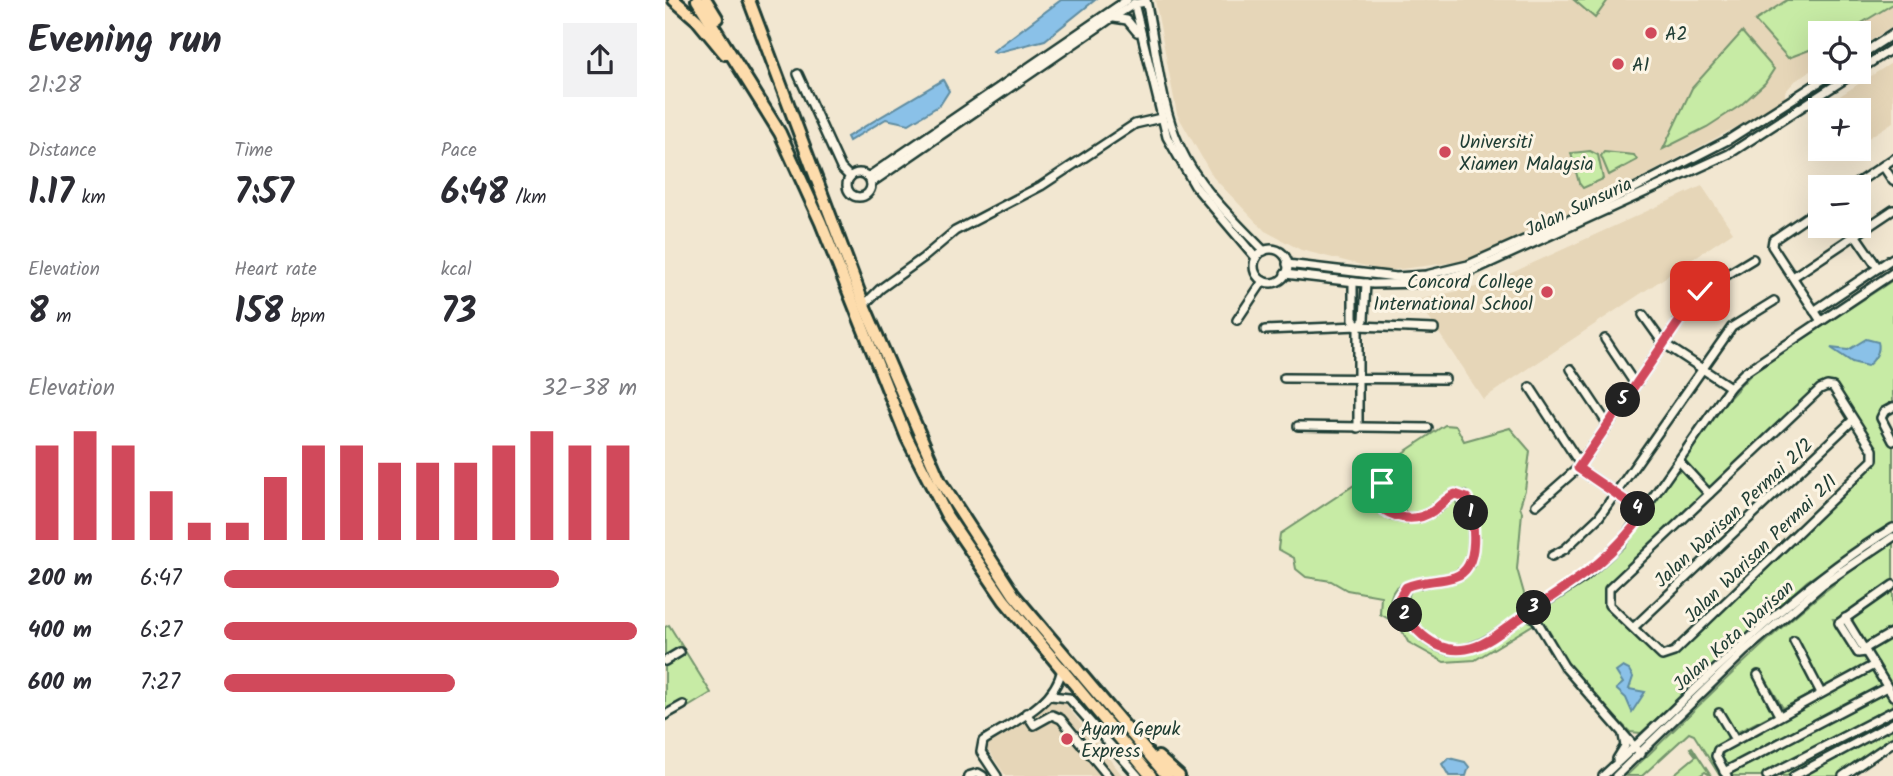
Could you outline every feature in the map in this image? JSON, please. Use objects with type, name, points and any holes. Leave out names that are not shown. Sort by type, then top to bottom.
[{"type":"highway","points":[[674,0],[697,20],[758,94]]},
{"type":"highway","points":[[697,0],[758,94],[806,187],[902,426],[931,485],[968,550],[1004,600],[1151,776]]},
{"type":"highway","points":[[706,0],[815,179]]},
{"type":"highway","points":[[749,0],[864,305],[921,442],[960,515],[1014,595],[1167,776]]},
{"type":"highway","points":[[1134,738],[1179,776]]},
{"type":"highway","points":[[1120,740],[1141,776]]},
{"type":"street","points":[[870,180],[1107,21],[1131,1]]},
{"type":"street","points":[[1131,1],[1152,86]]},
{"type":"street","points":[[850,177],[848,188],[856,196],[867,194],[870,180],[1131,1],[1146,1],[1166,101],[1180,147],[1201,182],[1264,251],[1279,252],[1287,264],[1285,274],[1273,283],[1263,281],[1255,274],[1256,258],[1195,186],[1167,137],[1134,24],[1116,17],[1107,21]]},
{"type":"street","points":[[1871,48],[1893,34]]},
{"type":"street","name":"Jalan Sunsuria","points":[[1285,274],[1366,283],[1427,283],[1454,277],[1508,257],[1729,153],[1893,48]]},
{"type":"street","points":[[798,74],[841,168],[850,177]]},
{"type":"street","name":"Jalan Sunsuria","points":[[1287,264],[1396,277],[1426,275],[1468,265],[1596,208],[1728,140],[1816,84]]},
{"type":"street","points":[[864,305],[880,289],[955,231],[1041,186],[1135,124],[1161,118]]},
{"type":"street","points":[[1869,175],[1893,159]]},
{"type":"street","points":[[1883,166],[1893,181]]},
{"type":"street","points":[[850,177],[861,173],[870,180]]},
{"type":"street","points":[[1871,224],[1893,210]]},
{"type":"street","points":[[1808,216],[1773,240],[1772,246],[1821,321]]},
{"type":"street","points":[[1793,277],[1851,238]]},
{"type":"street","points":[[1857,238],[1878,268]]},
{"type":"street","points":[[1256,258],[1264,251]]},
{"type":"street","points":[[1814,311],[1893,258]]},
{"type":"street","points":[[1537,505],[1579,466],[1700,291],[1753,259]]},
{"type":"street","points":[[1389,502],[1382,483],[1373,481],[1370,494],[1383,512],[1390,515],[1422,517],[1455,494],[1467,498],[1473,553],[1465,569],[1455,577],[1406,587],[1398,600],[1406,618],[1423,636],[1444,648],[1471,649],[1494,637],[1600,564],[1621,543],[1730,387],[1755,365],[1893,273]]},
{"type":"street","points":[[1237,320],[1263,281]]},
{"type":"street","points":[[1353,282],[1353,319],[1358,326],[1358,428]]},
{"type":"street","points":[[1358,326],[1364,320],[1366,283]]},
{"type":"street","points":[[1681,291],[1692,303]]},
{"type":"street","points":[[1552,556],[1586,531],[1615,495],[1732,327],[1774,301]]},
{"type":"street","points":[[1643,315],[1663,344],[1730,387]]},
{"type":"street","points":[[1265,330],[1358,326],[1434,330]]},
{"type":"street","points":[[1605,339],[1635,384]]},
{"type":"street","points":[[1571,369],[1607,423]]},
{"type":"street","points":[[1284,378],[1445,379]]},
{"type":"street","points":[[1530,387],[1579,466],[1615,495],[1644,513]]},
{"type":"street","points":[[1634,627],[1609,605],[1609,589],[1820,389],[1833,387],[1853,420]]},
{"type":"street","points":[[1893,407],[1884,412],[1881,422],[1893,441]]},
{"type":"street","name":"Jalan Warisan Permai 2/1","points":[[1634,627],[1657,653],[1662,656],[1674,652],[1870,465],[1873,450],[1853,420]]},
{"type":"street","name":"Jalan Warisan Permai 2/2","points":[[1634,627],[1853,420]]},
{"type":"street","points":[[1298,426],[1428,428]]},
{"type":"street","points":[[1679,461],[1710,494]]},
{"type":"street","name":"Jalan Kota Warisan","points":[[1601,776],[1810,587],[1893,528]]},
{"type":"street","name":"Jalan Kota Warisan","points":[[1616,776],[1745,651],[1823,584],[1893,537]]},
{"type":"street","points":[[1893,585],[1839,623],[1858,653],[1893,632]]},
{"type":"street","points":[[1531,611],[1564,666],[1641,754]]},
{"type":"street","points":[[1794,642],[1821,693]]},
{"type":"street","points":[[1865,651],[1891,690],[1725,774],[1716,756],[1718,750],[1734,738],[1874,665]]},
{"type":"street","points":[[665,661],[680,652]]},
{"type":"street","points":[[997,776],[980,746],[983,741],[1051,696],[1059,683],[1062,668]]},
{"type":"street","points":[[1758,675],[1779,715]]},
{"type":"street","points":[[1051,696],[1069,698],[1141,776]]},
{"type":"street","points":[[665,715],[683,705]]},
{"type":"street","points":[[1767,776],[1893,711]]},
{"type":"street","points":[[1026,713],[1034,724],[1052,715],[1061,719],[1108,776]]},
{"type":"street","points":[[1719,713],[1734,738]]},
{"type":"street","points":[[1623,734],[1641,735],[1667,717]]},
{"type":"street","points":[[1794,776],[1893,723]]},
{"type":"street","points":[[1601,776],[1625,747],[1623,734]]},
{"type":"street","points":[[1843,776],[1893,742]]},
{"type":"street","points":[[968,776],[978,773],[983,776]]},
{"type":"shaded area","name":"Universiti Xiamen Malaysia","points":[[1155,0],[1893,0],[1893,26],[1871,40],[1871,21],[1808,21],[1808,72],[1785,92],[1785,101],[1579,211],[1464,261],[1385,271],[1301,250],[1265,231],[1213,177],[1177,114]]},
{"type":"shaded area","points":[[1893,62],[1893,122],[1871,136],[1871,98],[1837,98],[1858,84],[1871,84],[1871,76]]},
{"type":"shaded area","name":"Concord College International School","points":[[1702,186],[1733,232],[1483,399],[1417,300],[1485,285]]},
{"type":"shaded area","points":[[1059,696],[1123,776],[1006,776],[983,743]]},
{"type":"green space","points":[[1574,0],[1608,0],[1595,18]]},
{"type":"green space","points":[[1787,0],[1893,0],[1893,4],[1865,21],[1808,21],[1808,50],[1788,58],[1755,21]]},
{"type":"green space","points":[[1742,32],[1774,69],[1765,83],[1741,105],[1707,127],[1663,149],[1692,88]]},
{"type":"green space","points":[[1590,151],[1598,155],[1603,179],[1583,188],[1579,183],[1571,153]]},
{"type":"green space","points":[[1604,152],[1634,155],[1637,160],[1609,175],[1601,156]]},
{"type":"green space","points":[[1893,280],[1893,403],[1881,409],[1877,421],[1893,447],[1893,524],[1807,581],[1641,733],[1630,732],[1573,675],[1539,622],[1543,607],[1585,581],[1620,549],[1676,472],[1683,470],[1702,490],[1703,497],[1604,589],[1604,601],[1659,659],[1675,656],[1869,470],[1877,455],[1834,385],[1823,384],[1712,487],[1705,485],[1685,464],[1686,456],[1722,406],[1753,372]]},
{"type":"green space","points":[[1445,425],[1456,426],[1464,441],[1510,428],[1530,451],[1520,506],[1522,512],[1517,569],[1527,604],[1503,628],[1468,645],[1447,646],[1422,630],[1411,614],[1409,596],[1413,587],[1466,573],[1475,530],[1475,508],[1467,491],[1460,491],[1446,496],[1424,511],[1407,515],[1387,476],[1382,475],[1361,490],[1375,506],[1393,516],[1414,519],[1437,512],[1455,498],[1458,509],[1467,510],[1470,537],[1469,553],[1462,565],[1452,573],[1400,585],[1392,594],[1390,608],[1417,636],[1441,649],[1453,652],[1466,653],[1478,649],[1525,619],[1534,624],[1475,660],[1444,662],[1408,642],[1399,625],[1380,614],[1381,596],[1347,590],[1331,581],[1306,577],[1296,569],[1294,558],[1278,549],[1280,534]]},
{"type":"green space","points":[[1893,543],[1893,582],[1839,619],[1833,619],[1854,656],[1864,657],[1867,666],[1832,685],[1822,686],[1791,641],[1814,687],[1813,693],[1783,708],[1761,671],[1754,674],[1773,714],[1736,733],[1720,709],[1715,712],[1728,737],[1713,753],[1724,776],[1720,776],[1694,735],[1689,733],[1642,776],[1626,776],[1787,623],[1821,594]]},
{"type":"green space","points":[[1893,589],[1893,628],[1865,645],[1851,618]]},
{"type":"green space","points":[[669,625],[711,693],[665,721],[665,627]]},
{"type":"green space","points":[[1893,633],[1893,684],[1891,684],[1868,651]]},
{"type":"green space","points":[[1872,671],[1893,701],[1892,706],[1761,776],[1731,776],[1722,761],[1723,751]]},
{"type":"green space","points":[[1893,714],[1893,720],[1787,776],[1774,776]]},
{"type":"green space","points":[[1893,728],[1893,739],[1838,776],[1802,776]]},
{"type":"green space","points":[[1692,747],[1711,776],[1705,772],[1699,776],[1672,776],[1696,756],[1690,748]]},
{"type":"water","points":[[1061,0],[1095,0],[1045,40],[995,53],[993,51]]},
{"type":"water","points":[[943,80],[949,91],[940,105],[909,124],[886,119],[849,141],[847,137]]},
{"type":"water","points":[[1866,339],[1878,342],[1879,345],[1876,356],[1867,366],[1852,362],[1831,348],[1848,350]]},
{"type":"water","points":[[1623,667],[1629,670],[1633,677],[1629,689],[1645,692],[1632,712],[1626,698],[1616,689],[1623,683],[1616,672]]},
{"type":"water","points":[[1449,758],[1465,762],[1469,767],[1466,776],[1449,776],[1442,764]]},
{"type":"place","name":"A2","points":[[1651,33]]},
{"type":"place","name":"A1","points":[[1618,64]]},
{"type":"place","name":"Universiti Xiamen Malaysia","points":[[1445,152]]},
{"type":"place","name":"Concord College International School","points":[[1547,292]]},
{"type":"place","name":"Ayam Gepuk Express","points":[[1067,739]]},
{"type":"route","points":[[1382,483],[1373,481],[1370,494],[1383,512],[1390,515],[1422,517],[1455,494],[1462,494],[1467,498],[1470,508],[1473,553],[1465,569],[1455,577],[1414,583],[1406,587],[1398,600],[1406,618],[1423,636],[1439,647],[1450,650],[1471,649],[1494,637],[1591,572],[1621,543],[1644,513],[1578,468],[1700,291]]}]
